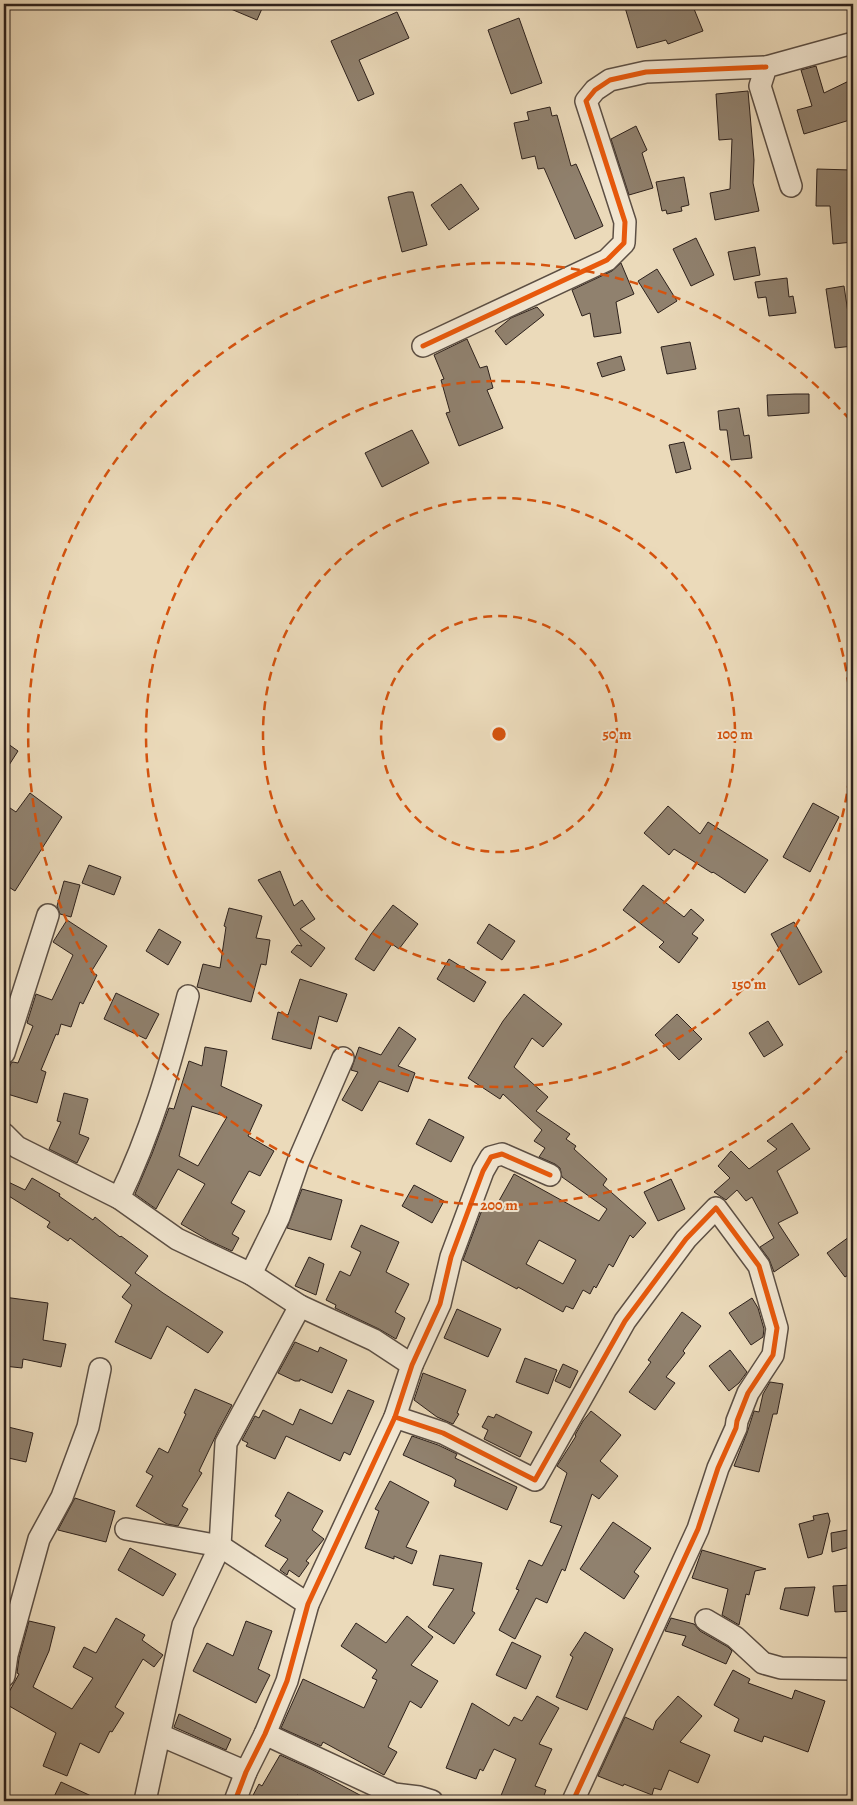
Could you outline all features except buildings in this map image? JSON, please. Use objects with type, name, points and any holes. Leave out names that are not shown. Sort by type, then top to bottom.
[{"type":"street","points":[[423,346],[607,260],[624,242],[625,222],[586,102],[595,90],[610,80],[646,72],[766,67],[853,43]]},
{"type":"street","points":[[766,67],[760,86],[791,186]]},
{"type":"street","points":[[4,1053],[48,916]]},
{"type":"street","points":[[119,1198],[152,1121],[171,1063],[188,996]]},
{"type":"street","points":[[251,1274],[279,1217],[298,1162],[343,1058]]},
{"type":"street","points":[[4,1134],[17,1147],[119,1198],[177,1238],[251,1274],[300,1306],[374,1340],[412,1365]]},
{"type":"street","points":[[235,1801],[287,1681],[308,1604],[395,1417],[412,1365],[440,1304],[451,1257],[483,1171],[491,1157],[502,1154],[550,1175]]},
{"type":"street","points":[[395,1417],[443,1432],[535,1480],[625,1321],[686,1238],[716,1208],[759,1266],[777,1328],[773,1355],[748,1393],[736,1428],[718,1468],[698,1529],[573,1801]]},
{"type":"street","points":[[145,1801],[183,1625],[220,1546],[226,1444],[300,1306]]},
{"type":"street","points":[[4,1676],[7,1655],[39,1539],[62,1497],[88,1427],[100,1369]]},
{"type":"street","points":[[126,1529],[220,1546],[308,1604]]},
{"type":"street","points":[[706,1620],[736,1637],[763,1663],[781,1668],[853,1669]]},
{"type":"street","points":[[265,1734],[394,1794],[432,1801]]},
{"type":"street","points":[[160,1735],[246,1772]]},
{"type":"cycle path","points":[[423,346],[607,260],[624,243],[625,222],[586,101],[595,90],[610,80],[646,72],[766,67]]},
{"type":"cycle path","points":[[235,1801],[287,1681],[308,1604],[395,1417],[412,1365],[440,1304],[451,1257],[483,1171],[491,1157],[502,1154],[550,1175]]},
{"type":"cycle path","points":[[395,1417],[443,1433],[535,1480],[625,1321],[686,1239],[716,1208],[759,1266],[777,1328],[773,1355],[748,1393],[736,1428],[718,1468],[698,1529],[573,1801]]}]
